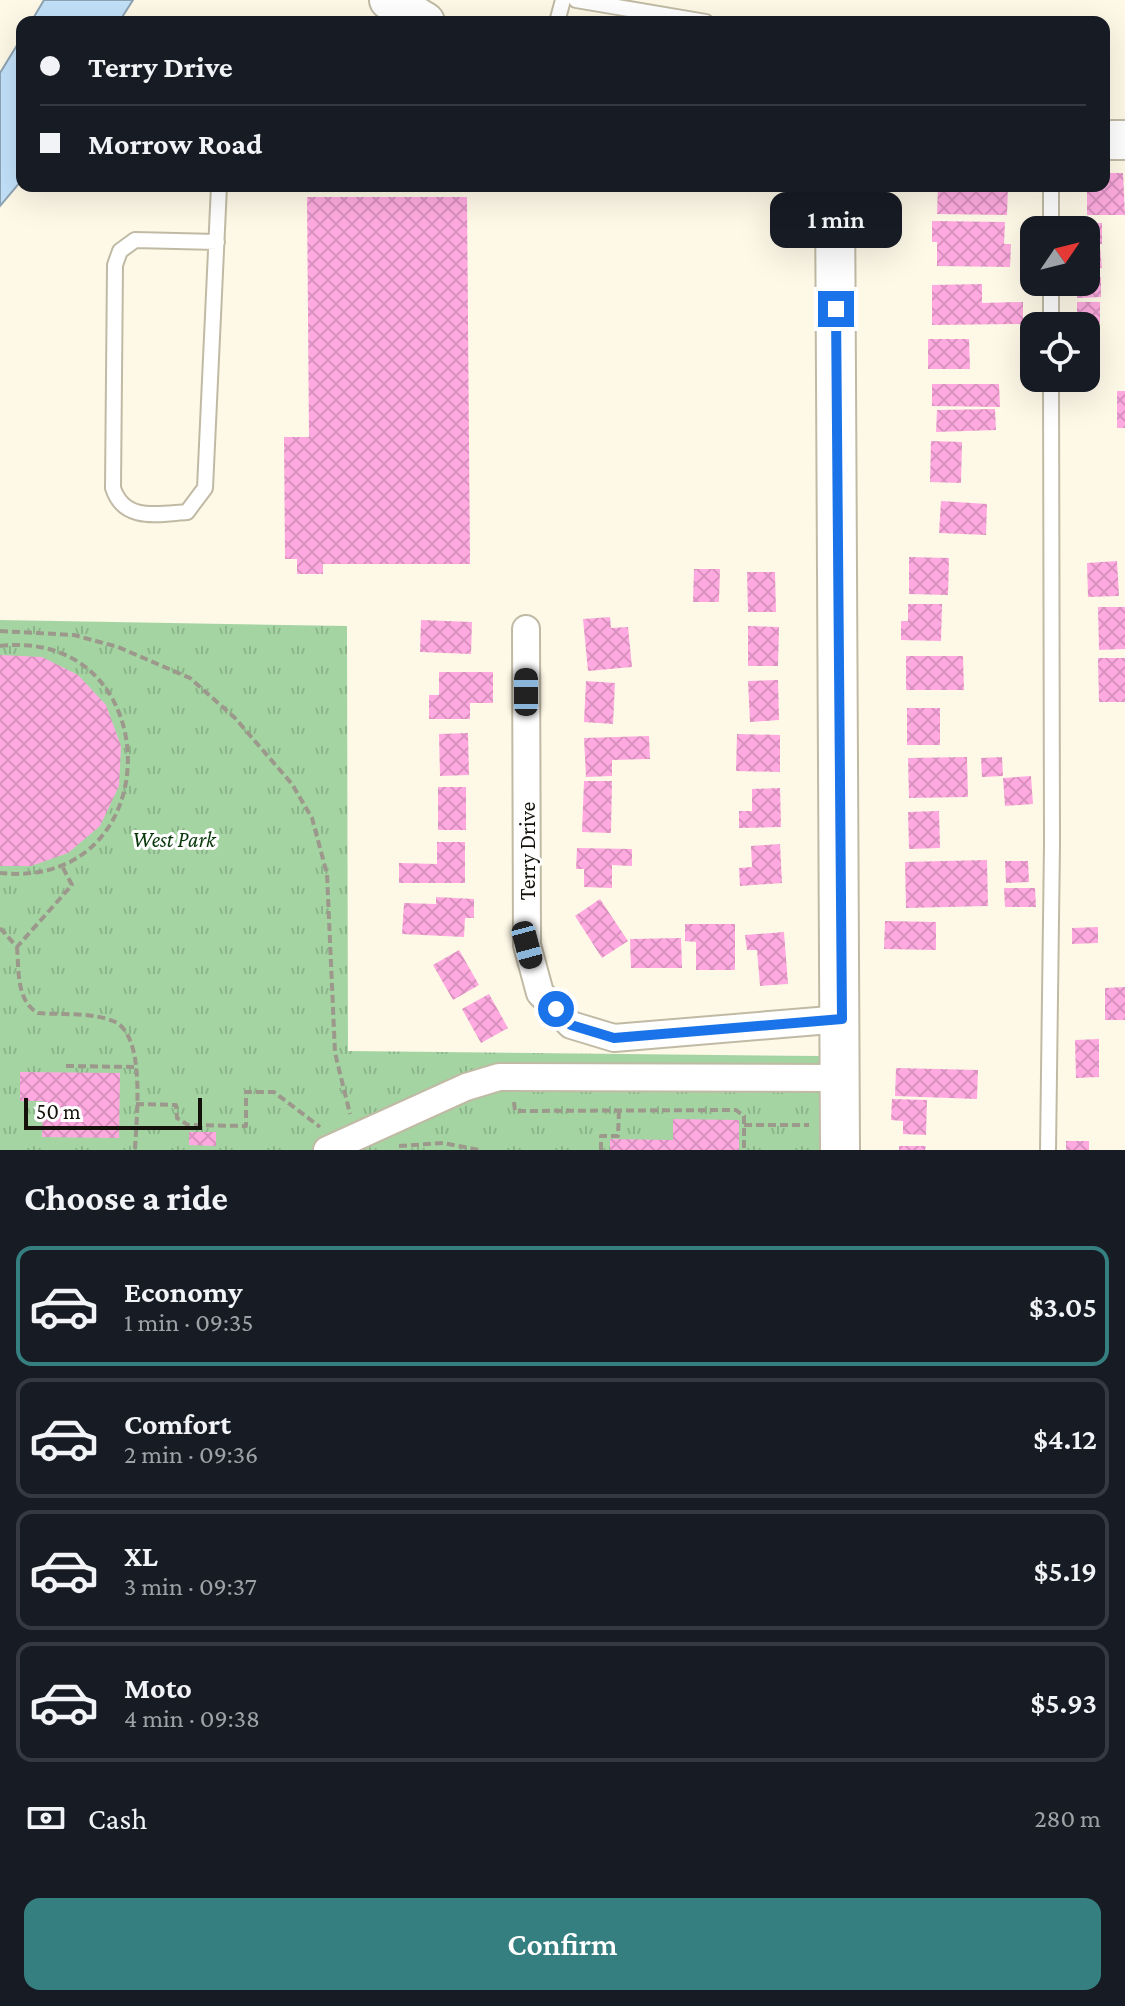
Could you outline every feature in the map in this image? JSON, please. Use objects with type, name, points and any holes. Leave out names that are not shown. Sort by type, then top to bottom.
[{"type":"street","points":[[389,0],[415,16]]},
{"type":"street","points":[[835,192],[842,1019],[840,1150]]},
{"type":"street","name":"Terry Drive","points":[[526,629],[527,945],[540,993],[571,1025],[614,1038],[842,1019]]},
{"type":"street","points":[[341,1139],[466,1087],[499,1077],[840,1078]]},
{"type":"lane","points":[[576,0],[671,16]]},
{"type":"lane","points":[[217,242],[135,240],[120,251],[115,265],[113,488],[117,500],[140,515],[187,512],[205,488],[217,242],[219,192]]},
{"type":"lane","points":[[1051,192],[1051,216]]},
{"type":"lane","points":[[1048,1150],[1052,844],[1051,392]]},
{"type":"path","points":[[0,631],[74,635],[118,647],[190,678],[235,718],[292,784],[312,818],[327,874],[341,1139]]},
{"type":"path","points":[[0,646],[38,647],[82,666],[113,698],[125,727],[130,761],[120,808],[93,845],[61,865],[30,873],[0,873]]},
{"type":"path","points":[[17,947],[72,885],[61,865]]},
{"type":"path","points":[[0,928],[17,947],[23,997],[31,1009],[38,1013],[113,1020],[129,1036],[136,1067],[135,1150]]},
{"type":"path","points":[[66,1066],[136,1067]]},
{"type":"path","points":[[136,1104],[176,1105],[177,1118],[188,1125],[246,1126],[246,1092],[274,1092],[341,1139]]},
{"type":"path","points":[[514,1092],[515,1111],[736,1110],[744,1116],[744,1150]]},
{"type":"path","points":[[601,1150],[601,1136],[618,1136],[619,1110]]},
{"type":"path","points":[[744,1125],[811,1125]]},
{"type":"path","points":[[390,1148],[432,1142],[480,1150]]},
{"type":"green space","name":"West Park","points":[[0,620],[347,626],[348,1051],[820,1056],[820,1150],[0,1150]]},
{"type":"water","points":[[44,0],[133,0],[123,16],[35,16]]},
{"type":"water","points":[[16,47],[16,187],[0,206],[0,73]]},
{"type":"building","points":[[1110,173],[1123,173],[1125,215],[1087,215],[1087,192],[1110,192]]},
{"type":"building","points":[[938,192],[1008,192],[1007,215],[937,214]]},
{"type":"building","points":[[307,197],[467,197],[470,564],[323,564],[323,574],[297,574],[297,559],[285,559],[284,437],[309,437]]},
{"type":"building","points":[[932,221],[1005,222],[1004,244],[1011,244],[1010,267],[937,266],[937,242],[932,242]]},
{"type":"building","points":[[1100,223],[1102,223],[1100,244]]},
{"type":"building","points":[[1101,277],[1101,297],[1077,298],[1100,296]]},
{"type":"building","points":[[982,284],[982,303],[1023,302],[1020,324],[932,325],[932,285]]},
{"type":"building","points":[[1077,302],[1100,302],[1100,312],[1077,312]]},
{"type":"building","points":[[928,339],[969,339],[970,369],[928,369]]},
{"type":"building","points":[[932,384],[999,384],[1000,407],[932,406]]},
{"type":"building","points":[[1117,391],[1125,391],[1125,428],[1117,428]]},
{"type":"building","points":[[995,409],[996,430],[936,432],[937,410]]},
{"type":"building","points":[[931,441],[962,442],[961,483],[930,482]]},
{"type":"building","points":[[941,501],[987,504],[986,535],[939,533]]},
{"type":"building","points":[[909,557],[949,558],[948,595],[909,594]]},
{"type":"building","points":[[1117,561],[1119,596],[1088,597],[1087,563]]},
{"type":"building","points":[[694,569],[720,569],[719,602],[693,602]]},
{"type":"building","points":[[747,572],[775,572],[776,612],[748,612]]},
{"type":"building","points":[[908,604],[942,604],[941,641],[901,640],[901,621],[908,621]]},
{"type":"building","points":[[1098,607],[1125,607],[1125,649],[1099,650]]},
{"type":"building","points":[[610,617],[611,628],[628,627],[632,667],[588,671],[583,619]]},
{"type":"building","points":[[421,620],[472,622],[471,654],[420,652]]},
{"type":"building","points":[[748,626],[779,627],[778,666],[748,666]]},
{"type":"building","points":[[0,655],[42,657],[78,675],[106,705],[121,746],[119,786],[100,826],[68,853],[31,866],[0,866]]},
{"type":"building","points":[[906,656],[963,656],[964,690],[906,690]]},
{"type":"building","points":[[1098,658],[1125,658],[1125,702],[1099,702]]},
{"type":"building","points":[[439,672],[493,672],[493,703],[470,703],[470,719],[429,719],[429,695],[439,695]]},
{"type":"building","points":[[778,680],[779,720],[750,722],[748,681]]},
{"type":"building","points":[[586,681],[615,683],[613,724],[584,722]]},
{"type":"building","points":[[907,708],[940,708],[940,745],[907,745]]},
{"type":"building","points":[[468,733],[469,775],[440,776],[439,734]]},
{"type":"building","points":[[737,734],[780,735],[780,772],[736,771]]},
{"type":"building","points":[[649,736],[650,759],[612,760],[612,776],[586,777],[584,738]]},
{"type":"building","points":[[967,757],[968,797],[909,798],[908,758]]},
{"type":"building","points":[[1002,757],[1003,776],[982,777],[981,758]]},
{"type":"building","points":[[1031,776],[1033,804],[1005,806],[1003,778]]},
{"type":"building","points":[[584,781],[612,781],[611,833],[582,832]]},
{"type":"building","points":[[438,787],[466,787],[466,830],[438,830]]},
{"type":"building","points":[[780,788],[781,827],[739,828],[739,811],[752,811],[752,789]]},
{"type":"building","points":[[939,811],[940,848],[909,849],[908,812]]},
{"type":"building","points":[[437,842],[465,842],[465,883],[399,883],[399,863],[437,864]]},
{"type":"building","points":[[780,844],[782,883],[740,886],[739,868],[752,867],[751,846]]},
{"type":"building","points":[[577,848],[632,849],[632,866],[612,865],[612,888],[584,887],[584,869],[576,869]]},
{"type":"building","points":[[987,860],[988,906],[906,908],[905,862]]},
{"type":"building","points":[[1005,861],[1028,861],[1029,882],[1006,883]]},
{"type":"building","points":[[1004,888],[1035,888],[1036,907],[1005,907]]},
{"type":"building","points":[[436,897],[474,899],[474,918],[465,918],[464,937],[402,934],[404,903],[436,904]]},
{"type":"building","points":[[600,899],[628,941],[602,958],[575,916]]},
{"type":"building","points":[[885,921],[936,922],[936,950],[884,949]]},
{"type":"building","points":[[685,924],[735,924],[735,970],[696,970],[696,942],[685,941]]},
{"type":"building","points":[[1098,927],[1098,943],[1072,944],[1072,928]]},
{"type":"building","points":[[784,932],[788,984],[760,986],[757,950],[747,950],[745,935]]},
{"type":"building","points":[[681,938],[682,968],[631,968],[630,939]]},
{"type":"building","points":[[459,950],[479,985],[453,1000],[433,965]]},
{"type":"building","points":[[1125,987],[1125,1020],[1105,1020],[1105,988]]},
{"type":"building","points":[[489,994],[508,1028],[481,1043],[462,1009]]},
{"type":"building","points":[[1099,1039],[1099,1077],[1076,1078],[1075,1040]]},
{"type":"building","points":[[896,1068],[978,1070],[977,1099],[895,1096]]},
{"type":"building","points":[[20,1072],[120,1073],[119,1138],[42,1137],[43,1101],[20,1101]]},
{"type":"building","points":[[892,1099],[927,1100],[926,1135],[903,1134],[903,1121],[891,1120]]},
{"type":"building","points":[[673,1119],[739,1120],[739,1150],[610,1150],[610,1139],[673,1140]]},
{"type":"building","points":[[189,1132],[216,1132],[216,1146],[189,1145]]},
{"type":"building","points":[[1066,1141],[1089,1141],[1089,1150],[1066,1150]]},
{"type":"building","points":[[899,1146],[926,1146],[925,1150],[899,1150]]},
{"type":"route","points":[[556,1009],[571,1025],[614,1038],[842,1019],[836,309]]}]
